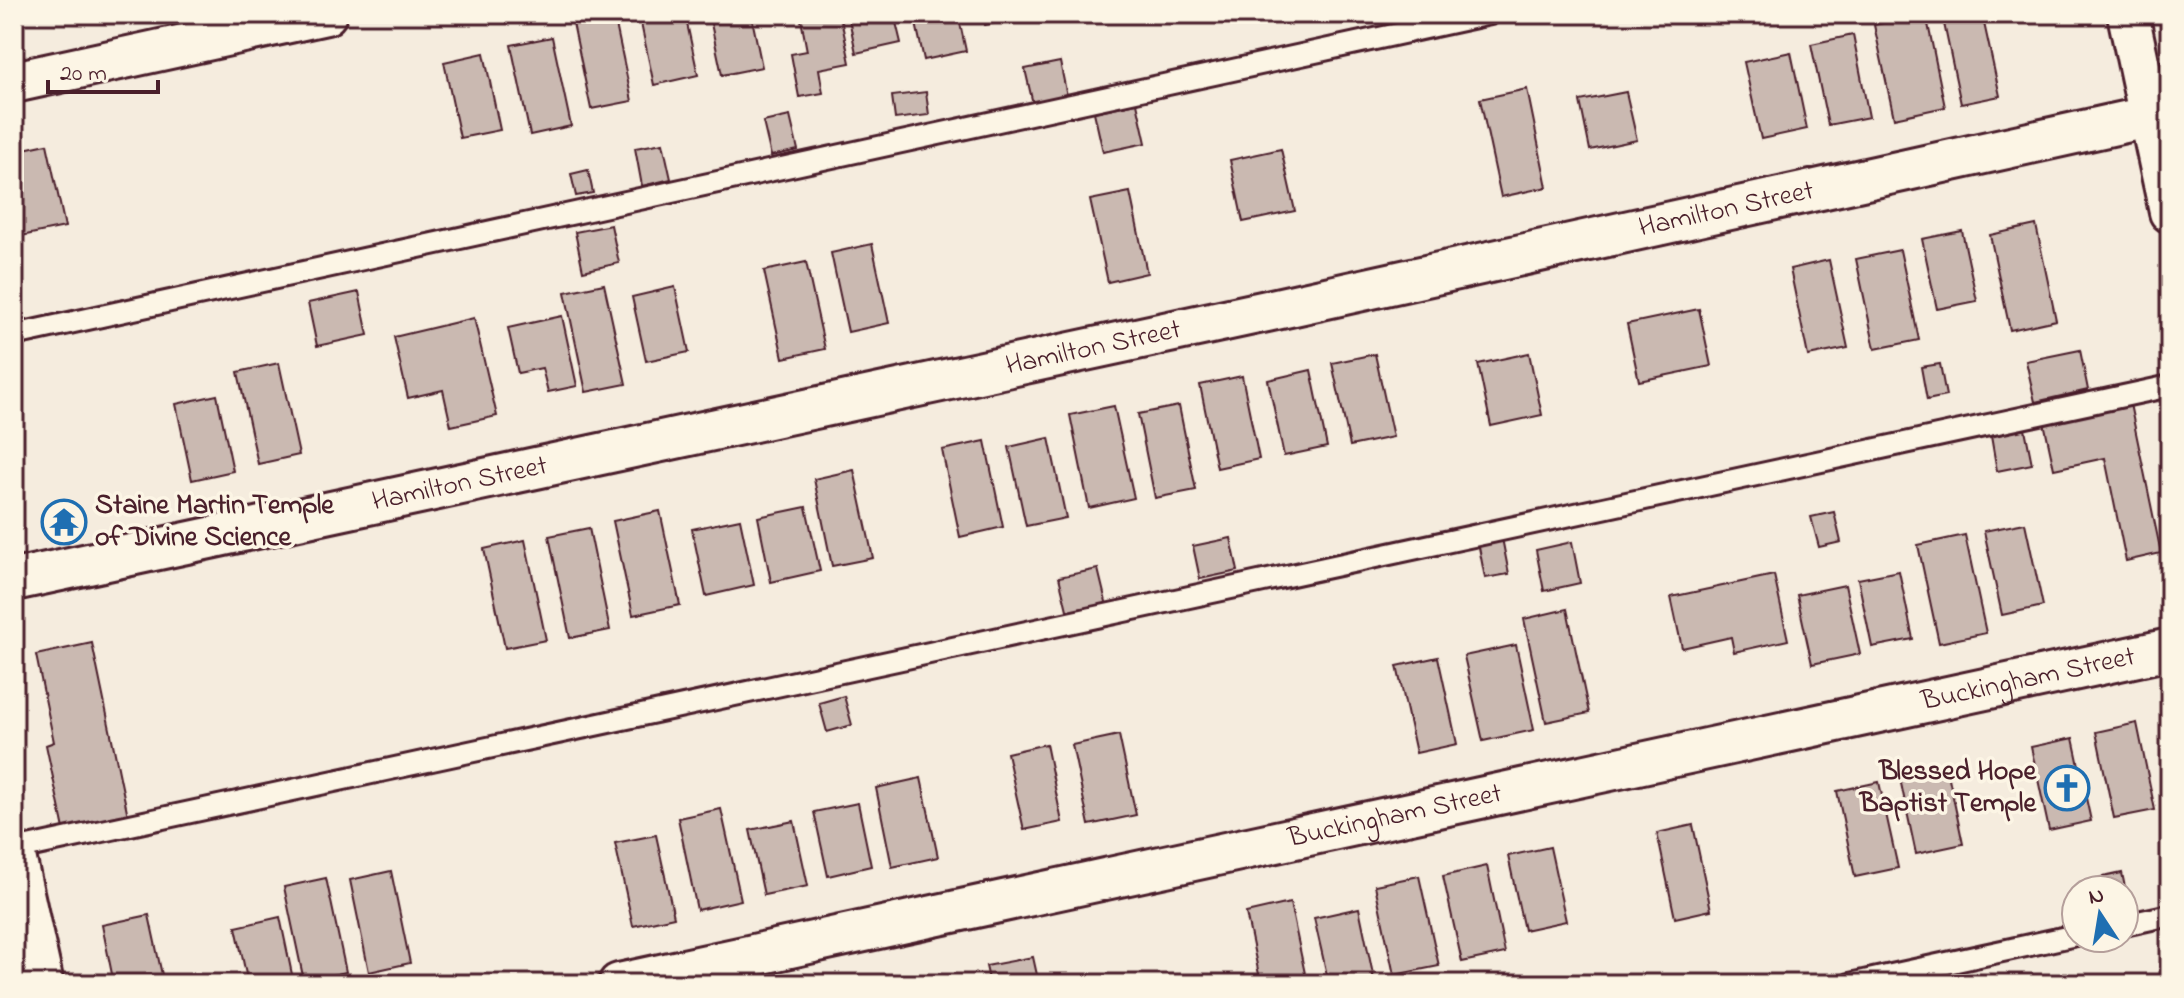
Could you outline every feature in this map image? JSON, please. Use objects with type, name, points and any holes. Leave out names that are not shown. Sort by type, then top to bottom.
[{"type":"street","points":[[14,82],[326,14]]},
{"type":"street","points":[[2128,14],[2160,115],[2170,212]]},
{"type":"street","name":"Hamilton Street","points":[[14,580],[2160,115]]},
{"type":"street","name":"Buckingham Street","points":[[619,984],[2170,649]]},
{"type":"street","points":[[14,851],[19,894],[43,984]]},
{"type":"lane","points":[[14,335],[1490,14]]},
{"type":"lane","points":[[14,851],[2170,386]]},
{"type":"lane","points":[[2140,922],[2170,915]]},
{"type":"lane","points":[[1850,984],[2060,938]]},
{"type":"building","points":[[639,14],[685,14],[698,75],[654,85]]},
{"type":"building","points":[[709,14],[751,14],[762,67],[722,75]]},
{"type":"building","points":[[800,14],[840,14],[850,63],[819,69],[823,93],[799,97],[791,54],[807,51]]},
{"type":"building","points":[[848,14],[894,14],[901,43],[856,53]]},
{"type":"building","points":[[914,14],[958,14],[966,51],[924,60]]},
{"type":"building","points":[[983,14],[1030,14],[1031,15],[985,25]]},
{"type":"building","points":[[1926,14],[1945,107],[1894,118],[1874,25]]},
{"type":"building","points":[[1942,14],[1982,14],[2000,96],[1961,104]]},
{"type":"building","points":[[614,15],[632,101],[591,109],[573,23]]},
{"type":"building","points":[[1853,35],[1869,117],[1828,125],[1811,44]]},
{"type":"building","points":[[552,37],[571,126],[530,135],[511,45]]},
{"type":"building","points":[[1791,52],[1807,129],[1761,139],[1744,62]]},
{"type":"building","points":[[484,53],[500,130],[460,138],[444,62]]},
{"type":"building","points":[[1060,62],[1067,96],[1033,104],[1025,69]]},
{"type":"building","points":[[1527,89],[1547,187],[1501,197],[1480,99]]},
{"type":"building","points":[[926,92],[929,115],[895,119],[892,96]]},
{"type":"building","points":[[1626,92],[1637,140],[1590,150],[1580,101]]},
{"type":"building","points":[[1137,103],[1146,143],[1103,152],[1094,112]]},
{"type":"building","points":[[790,116],[798,150],[771,156],[763,122]]},
{"type":"building","points":[[663,143],[671,179],[642,186],[635,148]]},
{"type":"building","points":[[47,144],[65,227],[21,236],[14,201],[14,151]]},
{"type":"building","points":[[1281,149],[1295,211],[1243,222],[1230,160]]},
{"type":"building","points":[[588,170],[593,193],[576,196],[571,174]]},
{"type":"building","points":[[1130,192],[1147,273],[1108,282],[1090,200]]},
{"type":"building","points":[[611,225],[619,263],[583,271],[575,232]]},
{"type":"building","points":[[2036,225],[2056,320],[2010,330],[1990,235]]},
{"type":"building","points":[[1962,231],[1977,301],[1937,309],[1922,239]]},
{"type":"building","points":[[872,244],[889,323],[848,332],[831,253]]},
{"type":"building","points":[[1900,250],[1919,340],[1875,349],[1856,259]]},
{"type":"building","points":[[1829,260],[1848,348],[1808,356],[1790,269]]},
{"type":"building","points":[[806,262],[825,349],[783,358],[764,271]]},
{"type":"building","points":[[604,284],[626,384],[586,392],[565,292]]},
{"type":"building","points":[[675,287],[689,352],[646,361],[632,297]]},
{"type":"building","points":[[359,292],[368,335],[317,346],[308,303]]},
{"type":"building","points":[[1699,309],[1711,366],[1639,381],[1627,324]]},
{"type":"building","points":[[562,316],[577,386],[548,392],[542,368],[518,373],[508,328]]},
{"type":"building","points":[[474,318],[497,416],[451,426],[443,390],[408,398],[394,337]]},
{"type":"building","points":[[2080,350],[2088,390],[2035,402],[2026,361]]},
{"type":"building","points":[[1529,353],[1542,415],[1491,426],[1478,364]]},
{"type":"building","points":[[1375,354],[1393,437],[1350,446],[1332,363]]},
{"type":"building","points":[[279,363],[299,455],[258,464],[238,372]]},
{"type":"building","points":[[1940,364],[1946,396],[1927,400],[1921,367]]},
{"type":"building","points":[[1311,370],[1327,447],[1284,456],[1268,380]]},
{"type":"building","points":[[1242,376],[1259,459],[1217,468],[1200,385]]},
{"type":"building","points":[[217,395],[233,471],[192,480],[176,404]]},
{"type":"building","points":[[2130,404],[2161,553],[2126,561],[2105,458],[2054,469],[2044,422]]},
{"type":"building","points":[[1114,406],[1134,498],[1089,508],[1070,415]]},
{"type":"building","points":[[1179,406],[1196,490],[1155,498],[1138,414]]},
{"type":"building","points":[[2025,429],[2032,464],[1997,471],[1991,436]]},
{"type":"building","points":[[1049,438],[1066,518],[1026,526],[1009,447]]},
{"type":"building","points":[[985,441],[1003,527],[960,537],[942,450]]},
{"type":"building","points":[[854,470],[873,558],[832,566],[814,479]]},
{"type":"building","points":[[806,507],[820,571],[771,582],[758,517]]},
{"type":"building","points":[[660,511],[680,605],[633,615],[613,521]]},
{"type":"building","points":[[1834,512],[1841,542],[1819,547],[1811,517]]},
{"type":"building","points":[[740,519],[754,585],[706,596],[692,529]]},
{"type":"building","points":[[2025,523],[2043,606],[2002,615],[1984,531]]},
{"type":"building","points":[[589,528],[610,630],[570,638],[549,536]]},
{"type":"building","points":[[1965,535],[1986,633],[1939,643],[1918,545]]},
{"type":"building","points":[[1231,538],[1238,571],[1200,579],[1193,546]]},
{"type":"building","points":[[1502,538],[1509,574],[1485,578],[1478,542]]},
{"type":"building","points":[[525,540],[546,640],[505,648],[484,549]]},
{"type":"building","points":[[1572,542],[1580,583],[1544,591],[1536,550]]},
{"type":"building","points":[[1098,569],[1107,606],[1068,614],[1059,577]]},
{"type":"building","points":[[1899,571],[1913,639],[1872,647],[1858,579]]},
{"type":"building","points":[[1774,575],[1788,640],[1734,652],[1731,637],[1682,648],[1671,597]]},
{"type":"building","points":[[1845,585],[1860,654],[1812,664],[1797,595]]},
{"type":"building","points":[[1567,609],[1589,713],[1546,722],[1524,619]]},
{"type":"building","points":[[92,643],[128,816],[64,829],[46,745],[54,742],[36,655]]},
{"type":"building","points":[[1516,645],[1534,730],[1483,741],[1464,656]]},
{"type":"building","points":[[1438,657],[1457,744],[1416,753],[1397,666]]},
{"type":"building","points":[[844,696],[852,725],[827,732],[819,703]]},
{"type":"building","points":[[2137,723],[2155,810],[2114,818],[2096,732]]},
{"type":"building","points":[[1119,735],[1136,815],[1089,825],[1072,745]]},
{"type":"building","points":[[2073,738],[2091,821],[2049,830],[2031,747]]},
{"type":"building","points":[[1046,744],[1062,822],[1024,830],[1007,753]]},
{"type":"building","points":[[1946,764],[1963,844],[1916,854],[1899,774]]},
{"type":"building","points":[[921,778],[938,857],[892,867],[876,788]]},
{"type":"building","points":[[1879,782],[1898,868],[1855,877],[1837,791]]},
{"type":"building","points":[[858,803],[871,866],[828,876],[814,812]]},
{"type":"building","points":[[721,809],[741,900],[697,910],[678,818]]},
{"type":"building","points":[[794,821],[808,886],[764,895],[750,830]]},
{"type":"building","points":[[1693,825],[1711,910],[1675,918],[1657,833]]},
{"type":"building","points":[[656,835],[674,917],[633,926],[615,843]]},
{"type":"building","points":[[1550,847],[1566,921],[1524,930],[1508,856]]},
{"type":"building","points":[[1487,866],[1505,953],[1462,962],[1443,876]]},
{"type":"building","points":[[391,871],[410,963],[369,972],[350,880]]},
{"type":"building","points":[[1419,876],[1439,966],[1394,975],[1375,885]]},
{"type":"building","points":[[326,878],[346,972],[304,981],[284,887]]},
{"type":"building","points":[[1290,903],[1307,983],[1261,984],[1246,913]]},
{"type":"building","points":[[1359,908],[1375,984],[1329,984],[1314,918]]},
{"type":"building","points":[[149,915],[164,984],[114,984],[102,925]]},
{"type":"building","points":[[280,917],[294,984],[248,984],[236,927]]},
{"type":"building","points":[[1033,957],[1039,984],[990,984],[986,966]]},
{"type":"place","name":"Staine Martin Temple of Divine Science","points":[[64,522]]},
{"type":"place","name":"Blessed Hope Baptist Temple","points":[[2067,788]]}]
